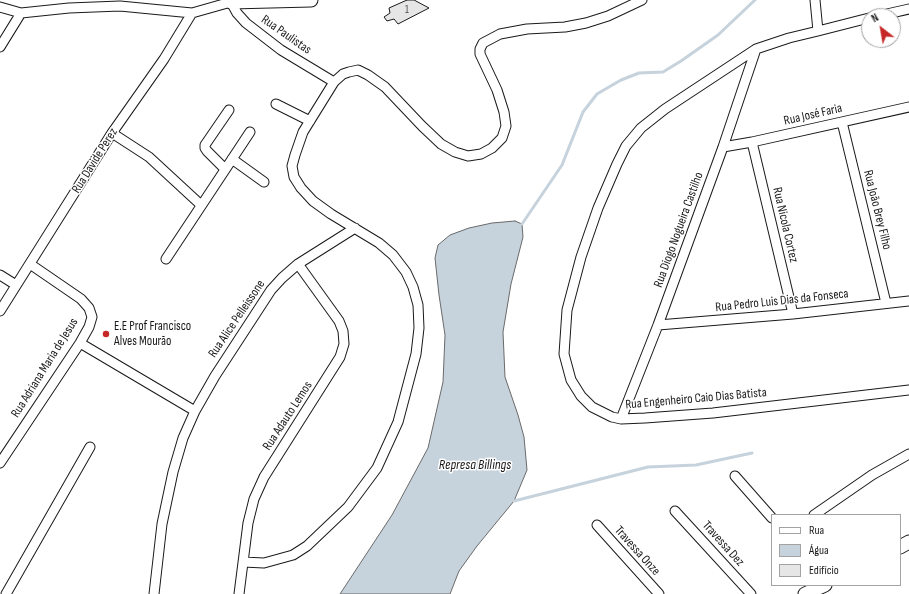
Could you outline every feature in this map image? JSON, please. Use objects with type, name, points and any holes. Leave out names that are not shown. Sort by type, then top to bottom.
[{"type":"street","points":[[0,7],[21,13],[69,8],[120,6],[192,13],[231,1],[311,0]]},
{"type":"street","points":[[243,562],[264,563],[293,555],[307,546],[348,507],[377,468],[398,422],[416,354],[418,305],[406,272],[393,254],[379,243],[313,201],[300,188],[294,177],[292,166],[294,155],[303,132],[334,82],[343,74],[349,72],[358,70],[368,74],[385,88],[441,144],[455,152],[468,156],[481,154],[492,148],[502,138],[506,126],[504,112],[480,54],[483,43],[500,34],[527,29],[565,27],[586,23],[608,16],[642,0]]},
{"type":"street","points":[[815,0],[818,31]]},
{"type":"street","name":"Rua Paulistas","points":[[231,1],[237,13],[246,23],[281,50],[334,82]]},
{"type":"street","points":[[0,47],[21,13]]},
{"type":"street","name":"Rua Davide Perez","points":[[0,311],[112,133],[164,59],[192,13]]},
{"type":"street","name":"Rua Engenheiro Caio Dias Batista","points":[[861,20],[788,38],[756,49],[665,109],[641,128],[626,146],[617,164],[581,257],[567,310],[564,354],[571,380],[581,396],[592,406],[612,417],[621,419],[713,413],[909,390]]},
{"type":"street","name":"Rua Diogo Nogueira Castilho","points":[[621,419],[658,325],[723,147],[756,49]]},
{"type":"street","points":[[276,104],[310,121]]},
{"type":"street","name":"Rua José Faria","points":[[723,147],[752,142],[909,107]]},
{"type":"street","points":[[225,169],[207,151],[205,145],[229,110]]},
{"type":"street","name":"Rua João Brey Filho","points":[[842,122],[886,303]]},
{"type":"street","points":[[166,258],[250,132]]},
{"type":"street","points":[[112,133],[149,157],[201,205]]},
{"type":"street","name":"Rua Nicola Cortez","points":[[752,142],[793,314]]},
{"type":"street","points":[[232,159],[264,182]]},
{"type":"street","name":"Rua Alice Pelleissone","points":[[195,411],[215,376],[271,290],[298,264],[355,228]]},
{"type":"street","name":"Rua Adriana Maria de Jesus","points":[[0,462],[80,343],[89,327],[92,317],[89,308],[81,299],[30,264]]},
{"type":"street","name":"Rua Adauto Lemos","points":[[239,594],[248,523],[264,477],[336,364],[344,344],[343,331],[339,321],[298,264]]},
{"type":"street","points":[[0,275],[16,285]]},
{"type":"street","name":"Rua Pedro Luis Dias da Fonseca","points":[[658,325],[793,314],[909,301]]},
{"type":"street","points":[[80,343],[195,411],[183,438],[173,472],[162,524],[154,594]]},
{"type":"street","points":[[6,594],[90,447]]},
{"type":"street","points":[[815,514],[872,475],[909,454]]},
{"type":"street","points":[[735,476],[771,517]]},
{"type":"street","name":"Travessa Dez","points":[[675,511],[751,594]]},
{"type":"street","name":"Travessa Onze","points":[[597,525],[659,594]]},
{"type":"street","points":[[807,594],[823,586]]},
{"type":"water","name":"Represa Billings","points":[[515,221],[522,224],[523,237],[511,284],[503,332],[505,377],[524,437],[527,470],[514,501],[477,546],[459,571],[450,594],[340,594],[392,515],[428,448],[443,382],[445,335],[435,258],[438,245],[450,235],[469,228],[492,223]]},
{"type":"building","points":[[407,0],[414,0],[429,8],[398,24],[394,19],[387,21],[384,17],[390,13],[389,8]]},
{"type":"waterway","points":[[522,224],[562,165],[583,112],[597,94],[621,80],[639,73],[663,72],[718,35],[755,0]]},
{"type":"waterway","points":[[514,501],[648,467],[696,465],[752,453]]},
{"type":"place","name":"E.E Prof Francisco Alves Mourão","points":[[106,334]]}]
